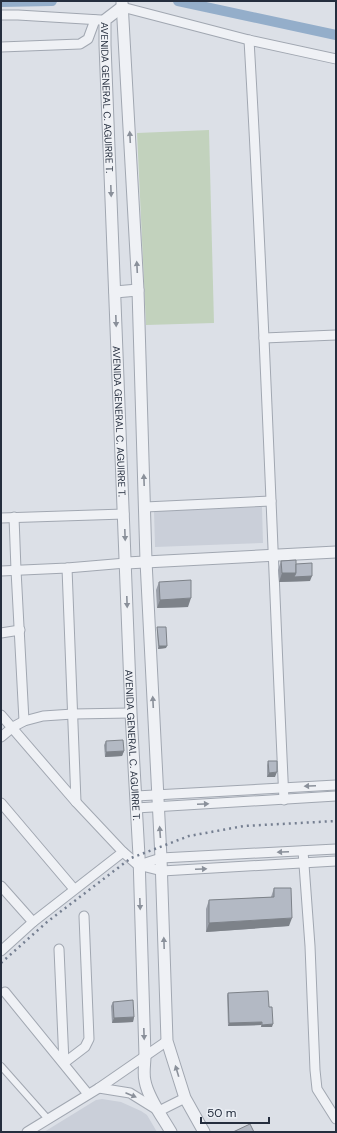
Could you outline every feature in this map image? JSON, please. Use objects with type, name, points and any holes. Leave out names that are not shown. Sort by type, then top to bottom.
[{"type":"street","name":"AVENIDA GENERAL C. AGUIRRE T.","points":[[122,4],[100,20],[115,292],[131,713],[136,796],[145,1082],[171,1132]]},
{"type":"street","name":"AVENIDA GENERAL C. AGUIRRE T.","points":[[122,4],[138,290],[146,561],[162,871],[167,1040],[185,1098],[204,1132]]},
{"type":"street","points":[[122,4],[249,40],[336,59]]},
{"type":"street","points":[[1,15],[100,20],[88,39],[80,44],[1,47]]},
{"type":"street","points":[[249,40],[259,211],[270,501],[284,800]]},
{"type":"street","points":[[115,292],[138,290]]},
{"type":"street","points":[[264,338],[336,335]]},
{"type":"street","points":[[145,507],[270,501]]},
{"type":"street","points":[[1,518],[124,514]]},
{"type":"street","points":[[14,517],[24,720]]},
{"type":"street","points":[[1,571],[67,568],[146,561],[336,552]]},
{"type":"street","points":[[67,568],[76,802]]},
{"type":"street","points":[[1,633],[20,630]]},
{"type":"street","points":[[1,737],[24,720],[43,716],[131,713]]},
{"type":"street","points":[[1,715],[13,727],[76,802],[123,852],[138,865],[162,871],[336,861]]},
{"type":"street","points":[[136,796],[336,784]]},
{"type":"street","points":[[136,808],[336,796]]},
{"type":"street","points":[[1,803],[74,889]]},
{"type":"street","points":[[138,865],[161,858],[336,849]]},
{"type":"street","points":[[303,851],[310,946],[315,1070],[318,1090],[336,1118]]},
{"type":"street","points":[[1,951],[33,922],[123,852]]},
{"type":"street","points":[[1,886],[33,922]]},
{"type":"street","points":[[64,1063],[85,1047],[89,1039],[84,916]]},
{"type":"street","points":[[59,949],[64,1063]]},
{"type":"street","points":[[5,992],[88,1094]]},
{"type":"street","points":[[27,1132],[99,1088],[167,1040]]},
{"type":"street","points":[[1,1066],[48,1119]]},
{"type":"street","points":[[99,1088],[130,1093],[159,1111],[185,1098]]},
{"type":"shaded area","points":[[262,507],[263,543],[155,547],[154,511]]},
{"type":"shaded area","points":[[102,1099],[121,1102],[141,1111],[147,1115],[157,1132],[44,1132],[96,1100]]},
{"type":"green space","points":[[209,130],[214,323],[146,325],[137,133]]},
{"type":"building","points":[[296,560],[296,573],[282,573],[281,561]]},
{"type":"building","points":[[312,563],[312,576],[294,577],[296,573],[296,564]]},
{"type":"building","points":[[191,580],[191,598],[160,600],[159,582]]},
{"type":"building","points":[[157,627],[166,627],[167,646],[159,646]]},
{"type":"building","points":[[123,740],[124,751],[106,752],[106,741]]},
{"type":"building","points":[[268,761],[277,761],[277,772],[269,773]]},
{"type":"building","points":[[274,888],[291,888],[292,918],[209,923],[209,900],[274,897]]},
{"type":"building","points":[[268,991],[269,1007],[272,1007],[273,1024],[262,1025],[262,1022],[229,1023],[228,993]]},
{"type":"building","points":[[133,1000],[134,1017],[114,1018],[113,1002]]},
{"type":"building","points":[[250,1124],[254,1132],[233,1132]]},
{"type":"waterway","points":[[1,2],[52,1]]},
{"type":"waterway","points":[[178,1],[336,35]]},
{"type":"railway","points":[[1,963],[47,922],[131,858],[189,836],[244,826],[336,821]]}]
